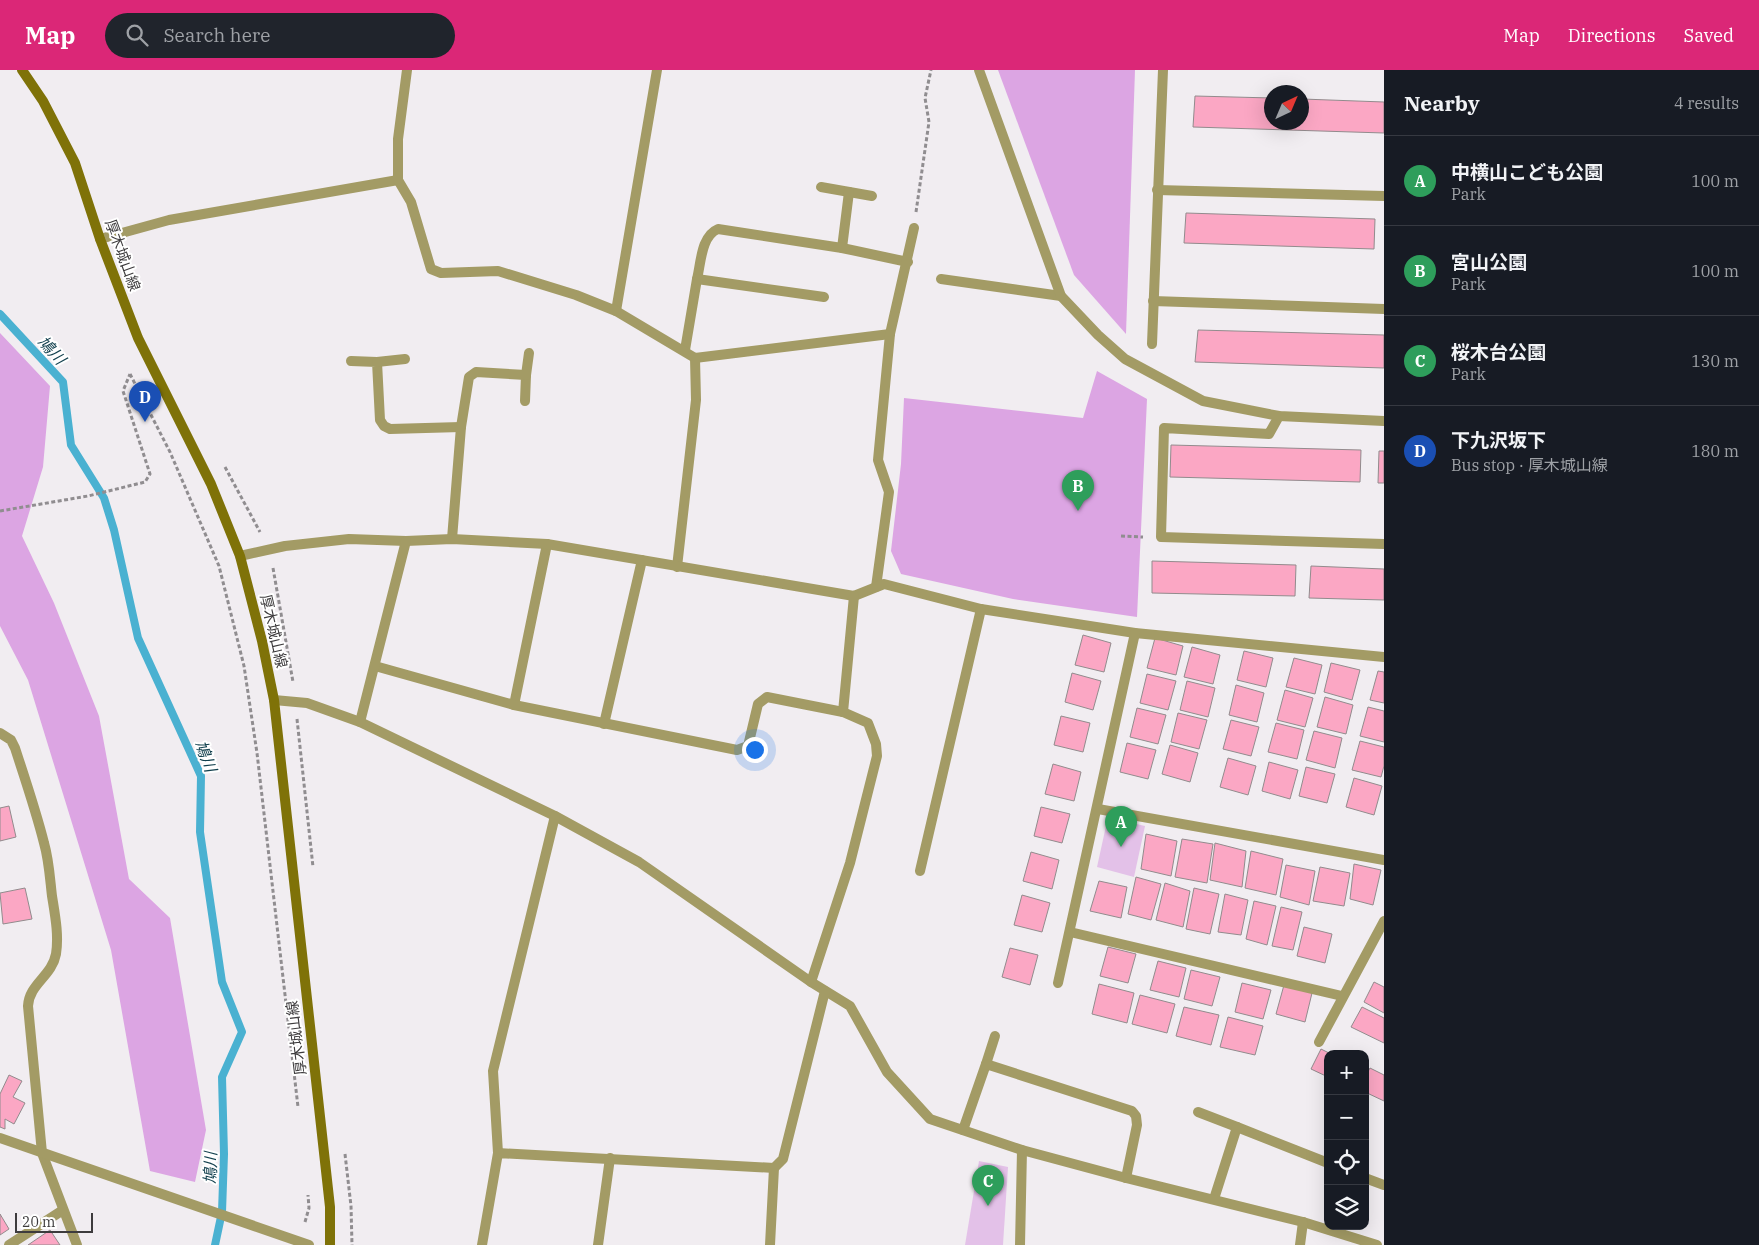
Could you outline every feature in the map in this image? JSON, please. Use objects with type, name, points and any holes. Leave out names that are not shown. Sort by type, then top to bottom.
[{"type":"main road","name":"厚木城山線","points":[[22,70],[44,101],[75,163],[100,239],[138,338],[211,484],[240,556],[262,641],[274,700],[330,1207],[330,1245]]},
{"type":"street","points":[[407,70],[398,139],[398,180],[411,202],[432,268],[436,272],[498,271],[576,295],[616,311],[685,350],[695,358],[890,334]]},
{"type":"street","points":[[616,311],[657,70]]},
{"type":"street","points":[[979,70],[1061,296],[1098,335],[1125,359],[1204,402],[1278,416],[1384,421]]},
{"type":"street","points":[[1152,344],[1152,301],[1163,70]]},
{"type":"street","points":[[100,239],[169,220],[398,180]]},
{"type":"street","points":[[821,187],[872,196]]},
{"type":"street","points":[[1157,190],[1384,196]]},
{"type":"street","points":[[842,248],[849,192]]},
{"type":"street","points":[[876,588],[889,492],[878,460],[890,334],[908,262],[914,228]]},
{"type":"street","points":[[685,350],[697,279],[706,238],[710,232],[718,229],[842,248],[908,262]]},
{"type":"street","points":[[697,279],[824,297]]},
{"type":"street","points":[[942,280],[1061,296]]},
{"type":"street","points":[[1152,301],[1384,309]]},
{"type":"street","points":[[524,402],[529,353]]},
{"type":"street","points":[[677,567],[696,400],[695,358]]},
{"type":"street","points":[[351,361],[377,362],[404,359]]},
{"type":"street","points":[[377,362],[380,420],[384,426],[390,429],[461,427]]},
{"type":"street","points":[[452,539],[461,427],[469,377],[476,372],[526,375]]},
{"type":"street","points":[[1278,416],[1269,434],[1164,428],[1161,537],[1384,544]]},
{"type":"street","points":[[240,556],[285,546],[349,539],[406,541],[452,539],[547,544],[854,596],[884,584],[980,608],[1135,632],[1384,657]]},
{"type":"street","points":[[360,722],[406,541]]},
{"type":"street","points":[[514,705],[547,544]]},
{"type":"street","points":[[604,724],[642,560]]},
{"type":"street","points":[[843,712],[854,596]]},
{"type":"street","points":[[920,871],[980,608]]},
{"type":"street","points":[[1058,983],[1098,809],[1135,632]]},
{"type":"street","points":[[375,666],[514,705],[737,750],[748,746],[758,704],[767,697],[843,712],[868,723],[876,744],[876,756],[850,863],[811,982]]},
{"type":"street","points":[[274,700],[307,703],[360,722],[555,816],[639,862],[811,982],[850,1006],[887,1072],[930,1119],[1022,1150],[1303,1222],[1377,1245]]},
{"type":"street","points":[[0,733],[11,740],[15,748],[42,836],[56,920],[57,943],[54,961],[48,973],[32,989],[29,996],[42,1153],[77,1245]]},
{"type":"street","points":[[1098,809],[1384,860]]},
{"type":"street","points":[[482,1245],[498,1153],[494,1072],[555,816]]},
{"type":"street","points":[[1319,1042],[1342,996],[1384,921]]},
{"type":"street","points":[[1070,932],[1342,996]]},
{"type":"street","points":[[770,1245],[774,1168],[783,1159],[825,991]]},
{"type":"street","points":[[963,1130],[995,1036]]},
{"type":"street","points":[[986,1064],[1132,1111],[1136,1116],[1136,1125],[1126,1178]]},
{"type":"street","points":[[1198,1112],[1324,1161]]},
{"type":"street","points":[[1214,1199],[1237,1127]]},
{"type":"street","points":[[0,1138],[309,1245]]},
{"type":"street","points":[[1020,1245],[1022,1150]]},
{"type":"street","points":[[498,1153],[774,1168]]},
{"type":"street","points":[[598,1245],[610,1158]]},
{"type":"street","points":[[1369,1179],[1384,1185]]},
{"type":"street","points":[[9,1245],[63,1210]]},
{"type":"street","points":[[1300,1245],[1303,1222]]},
{"type":"path","points":[[914,228],[929,122],[925,98],[931,70]]},
{"type":"path","points":[[0,511],[88,496],[145,482],[150,474],[124,391],[130,374],[170,452],[219,566],[244,666],[257,753],[299,1114]]},
{"type":"path","points":[[273,568],[293,682]]},
{"type":"path","points":[[305,1222],[309,1208],[307,1189]]},
{"type":"shaded area","points":[[998,70],[1135,70],[1126,334],[1074,275]]},
{"type":"shaded area","points":[[0,333],[50,386],[43,467],[22,536],[54,603],[99,716],[129,879],[170,918],[206,1130],[195,1182],[150,1171],[111,950],[28,680],[0,626]]},
{"type":"shaded area","points":[[1097,371],[1147,399],[1137,617],[1013,599],[901,574],[891,551],[901,464],[904,398],[1083,418]]},
{"type":"shaded area","points":[[1115,819],[1145,826],[1134,877],[1097,867],[1106,826]]},
{"type":"shaded area","points":[[979,1161],[1008,1167],[1003,1245],[965,1245]]},
{"type":"building","points":[[1195,96],[1264,98],[1264,129],[1193,127]]},
{"type":"building","points":[[1309,99],[1384,102],[1384,133],[1288,130],[1309,130]]},
{"type":"building","points":[[1186,213],[1375,219],[1374,249],[1184,243]]},
{"type":"building","points":[[1198,330],[1384,335],[1384,368],[1195,362]]},
{"type":"building","points":[[1171,445],[1361,450],[1360,482],[1170,477]]},
{"type":"building","points":[[1379,451],[1384,451],[1384,483],[1378,483]]},
{"type":"building","points":[[1152,561],[1296,565],[1295,596],[1152,593]]},
{"type":"building","points":[[1311,566],[1384,569],[1384,600],[1309,598]]},
{"type":"building","points":[[1083,635],[1111,643],[1104,672],[1075,665]]},
{"type":"building","points":[[1155,638],[1183,646],[1176,675],[1147,668]]},
{"type":"building","points":[[1192,647],[1220,655],[1213,684],[1184,677]]},
{"type":"building","points":[[1244,651],[1273,658],[1266,687],[1237,680]]},
{"type":"building","points":[[1294,658],[1322,665],[1315,694],[1286,687]]},
{"type":"building","points":[[1331,663],[1360,670],[1352,700],[1324,692]]},
{"type":"building","points":[[1378,671],[1384,672],[1384,703],[1370,700]]},
{"type":"building","points":[[1072,673],[1101,681],[1093,710],[1065,702]]},
{"type":"building","points":[[1147,674],[1176,681],[1168,710],[1140,703]]},
{"type":"building","points":[[1187,681],[1215,688],[1208,717],[1180,710]]},
{"type":"building","points":[[1236,685],[1264,693],[1257,722],[1229,715]]},
{"type":"building","points":[[1285,690],[1313,698],[1305,727],[1277,720]]},
{"type":"building","points":[[1325,697],[1353,705],[1346,734],[1317,727]]},
{"type":"building","points":[[1368,707],[1384,711],[1384,742],[1360,736]]},
{"type":"building","points":[[1137,708],[1166,715],[1158,744],[1130,737]]},
{"type":"building","points":[[1178,713],[1207,720],[1199,749],[1171,742]]},
{"type":"building","points":[[1061,716],[1090,723],[1083,752],[1054,745]]},
{"type":"building","points":[[1231,720],[1259,727],[1251,756],[1223,749]]},
{"type":"building","points":[[1276,723],[1304,730],[1297,759],[1268,752]]},
{"type":"building","points":[[1314,731],[1342,738],[1335,768],[1306,760]]},
{"type":"building","points":[[1360,741],[1384,747],[1384,766],[1381,777],[1352,770]]},
{"type":"building","points":[[1127,743],[1156,750],[1148,779],[1120,772]]},
{"type":"building","points":[[1170,745],[1198,753],[1190,782],[1162,774]]},
{"type":"building","points":[[1228,758],[1256,766],[1248,795],[1220,787]]},
{"type":"building","points":[[1269,762],[1298,770],[1290,799],[1262,791]]},
{"type":"building","points":[[1053,764],[1081,772],[1074,801],[1045,794]]},
{"type":"building","points":[[1306,767],[1335,774],[1327,803],[1299,796]]},
{"type":"building","points":[[1354,778],[1382,786],[1374,815],[1346,807]]},
{"type":"building","points":[[9,806],[16,837],[0,841],[0,808]]},
{"type":"building","points":[[1041,807],[1070,814],[1062,843],[1034,836]]},
{"type":"building","points":[[1146,834],[1177,841],[1171,876],[1141,869]]},
{"type":"building","points":[[1182,839],[1213,844],[1207,883],[1175,877]]},
{"type":"building","points":[[1215,843],[1246,851],[1242,887],[1210,880]]},
{"type":"building","points":[[1251,851],[1283,859],[1276,895],[1245,888]]},
{"type":"building","points":[[1031,852],[1059,860],[1052,889],[1023,881]]},
{"type":"building","points":[[1354,864],[1381,870],[1373,905],[1350,899]]},
{"type":"building","points":[[1286,865],[1315,871],[1309,905],[1280,897]]},
{"type":"building","points":[[1320,867],[1350,873],[1344,906],[1313,901]]},
{"type":"building","points":[[1136,877],[1161,884],[1151,920],[1128,914]]},
{"type":"building","points":[[1099,881],[1127,887],[1121,918],[1090,911]]},
{"type":"building","points":[[1165,883],[1190,891],[1183,927],[1156,920]]},
{"type":"building","points":[[25,888],[32,919],[3,924],[0,893]]},
{"type":"building","points":[[1194,888],[1219,894],[1210,934],[1186,929]]},
{"type":"building","points":[[1225,894],[1248,900],[1241,935],[1218,932]]},
{"type":"building","points":[[1022,895],[1050,903],[1042,932],[1014,925]]},
{"type":"building","points":[[1254,901],[1276,906],[1267,945],[1246,939]]},
{"type":"building","points":[[1281,907],[1302,912],[1293,950],[1272,946]]},
{"type":"building","points":[[1304,927],[1332,934],[1325,963],[1297,956]]},
{"type":"building","points":[[1108,947],[1136,954],[1128,983],[1100,976]]},
{"type":"building","points":[[1010,948],[1038,955],[1030,985],[1002,977]]},
{"type":"building","points":[[1158,961],[1186,968],[1179,997],[1150,990]]},
{"type":"building","points":[[1191,970],[1220,977],[1212,1006],[1184,999]]},
{"type":"building","points":[[1374,982],[1384,987],[1384,1013],[1364,1002]]},
{"type":"building","points":[[1242,983],[1271,990],[1263,1019],[1235,1012]]},
{"type":"building","points":[[1099,984],[1134,993],[1127,1023],[1092,1014]]},
{"type":"building","points":[[1284,985],[1312,993],[1305,1022],[1276,1014]]},
{"type":"building","points":[[1140,995],[1175,1004],[1167,1033],[1132,1024]]},
{"type":"building","points":[[1184,1007],[1219,1015],[1211,1045],[1176,1036]]},
{"type":"building","points":[[1362,1007],[1384,1018],[1384,1043],[1351,1027]]},
{"type":"building","points":[[1228,1017],[1263,1026],[1255,1055],[1220,1047]]},
{"type":"building","points":[[1321,1049],[1324,1050],[1324,1075],[1311,1069]]},
{"type":"building","points":[[1370,1068],[1384,1075],[1384,1101],[1369,1094]]},
{"type":"building","points":[[9,1075],[22,1081],[13,1097],[25,1103],[14,1124],[5,1119],[5,1129],[0,1127],[0,1094]]},
{"type":"building","points":[[0,1214],[9,1229],[0,1235]]},
{"type":"building","points":[[50,1230],[60,1245],[28,1245]]},
{"type":"waterway","name":"鳩川","points":[[0,314],[63,382],[71,445],[104,498],[114,530],[138,638],[201,776],[200,832],[222,982],[242,1032],[222,1077],[224,1154],[222,1212],[215,1245]]},
{"type":"place","name":"下九沢坂下","points":[[145,422]]},
{"type":"place","name":"宮山公園","points":[[1078,511]]},
{"type":"place","name":"中横山こども公園","points":[[1121,847]]},
{"type":"place","name":"桜木台公園","points":[[988,1206]]}]
